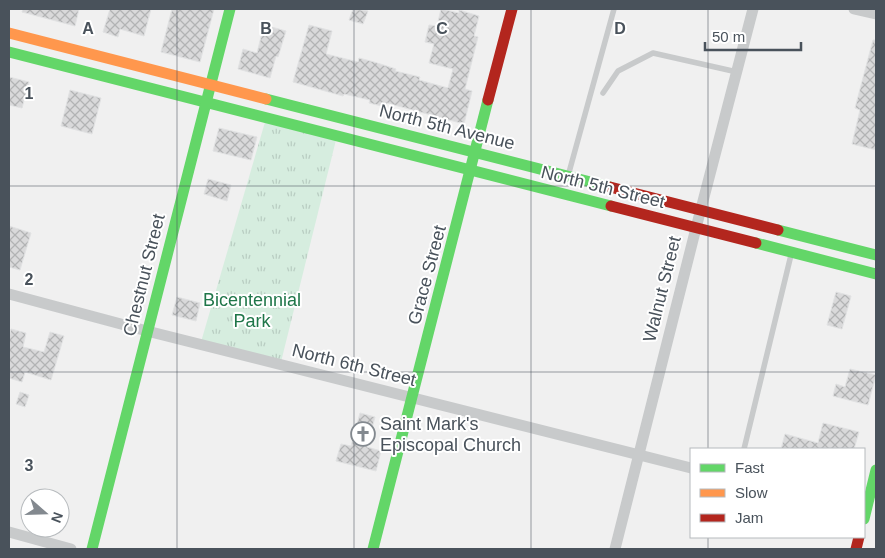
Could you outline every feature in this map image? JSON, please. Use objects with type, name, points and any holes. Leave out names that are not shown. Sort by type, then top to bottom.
[{"type":"street","name":"Chestnut Street","points":[[92,549],[230,9]]},
{"type":"street","name":"Grace Street","points":[[373,549],[472,171],[512,9]]},
{"type":"street","name":"Walnut Street","points":[[615,549],[640,456],[700,210],[753,9]]},
{"type":"street","points":[[854,9],[874,12]]},
{"type":"street","name":"North 5th Avenue","points":[[9,33],[876,255]]},
{"type":"street","points":[[9,52],[206,103]]},
{"type":"street","name":"North 5th Street","points":[[206,103],[876,274]]},
{"type":"street","name":"North 6th Street","points":[[9,294],[147,331],[690,468]]},
{"type":"street","points":[[867,513],[876,470]]},
{"type":"street","points":[[9,532],[71,549]]},
{"type":"lane","points":[[568,176],[614,9]]},
{"type":"lane","points":[[603,93],[618,71],[653,53],[736,72]]},
{"type":"lane","points":[[744,448],[791,253]]},
{"type":"green space","name":"Bicentennial Park","points":[[265,122],[336,140],[281,362],[201,342]]},
{"type":"building","points":[[23,9],[79,9],[75,26],[22,12]]},
{"type":"building","points":[[110,9],[151,9],[144,36],[120,29],[118,37],[103,32]]},
{"type":"building","points":[[172,9],[214,9],[200,62],[161,52]]},
{"type":"building","points":[[353,9],[368,11],[363,24],[349,20]]},
{"type":"building","points":[[441,9],[459,13],[459,10],[479,16],[474,36],[478,37],[465,89],[472,91],[464,124],[387,103],[386,107],[369,103],[370,100],[344,94],[343,96],[293,82],[309,25],[332,31],[326,54],[358,62],[359,58],[374,62],[396,69],[395,71],[420,77],[419,80],[448,88],[453,69],[429,63],[434,44],[425,42],[429,25],[437,26]]},
{"type":"building","points":[[264,25],[286,31],[270,78],[238,69],[243,49],[257,53]]},
{"type":"building","points":[[873,40],[876,40],[876,150],[852,144],[860,110],[855,108]]},
{"type":"building","points":[[9,77],[29,82],[22,108],[9,105]]},
{"type":"building","points":[[70,90],[101,98],[92,134],[61,126]]},
{"type":"building","points":[[219,128],[257,137],[251,160],[213,151]]},
{"type":"building","points":[[208,179],[231,185],[227,201],[204,194]]},
{"type":"building","points":[[9,226],[31,233],[20,270],[9,267]]},
{"type":"building","points":[[836,292],[851,296],[842,329],[827,325]]},
{"type":"building","points":[[177,297],[200,303],[196,321],[172,315]]},
{"type":"building","points":[[11,329],[26,333],[23,347],[44,352],[50,332],[64,336],[51,380],[25,372],[22,382],[9,378],[9,338]]},
{"type":"building","points":[[850,369],[876,375],[868,405],[833,396],[836,384],[845,387]]},
{"type":"building","points":[[20,392],[29,395],[25,407],[16,404]]},
{"type":"building","name":"Saint Mark's Episcopal Church","points":[[360,413],[375,417],[367,447],[381,451],[376,471],[336,461],[341,444],[351,446]]},
{"type":"building","points":[[823,423],[859,432],[854,448],[781,448],[785,434],[818,443]]},
{"type":"traffic: fast","points":[[92,549],[230,9]]},
{"type":"traffic: fast","points":[[9,52],[611,206]]},
{"type":"traffic: fast","points":[[266,99],[610,187]]},
{"type":"traffic: fast","points":[[373,549],[488,100]]},
{"type":"traffic: fast","points":[[778,230],[876,255]]},
{"type":"traffic: fast","points":[[756,243],[876,274]]},
{"type":"traffic: fast","points":[[865,515],[876,470]]},
{"type":"traffic: slow","points":[[9,33],[266,99]]},
{"type":"traffic: jam","points":[[488,100],[512,9]]},
{"type":"traffic: jam","points":[[610,187],[778,230]]},
{"type":"traffic: jam","points":[[611,206],[756,243]]},
{"type":"traffic: jam","points":[[856,549],[859,538]]},
{"type":"place","name":"Saint Mark's Episcopal Church","points":[[363,434]]}]
